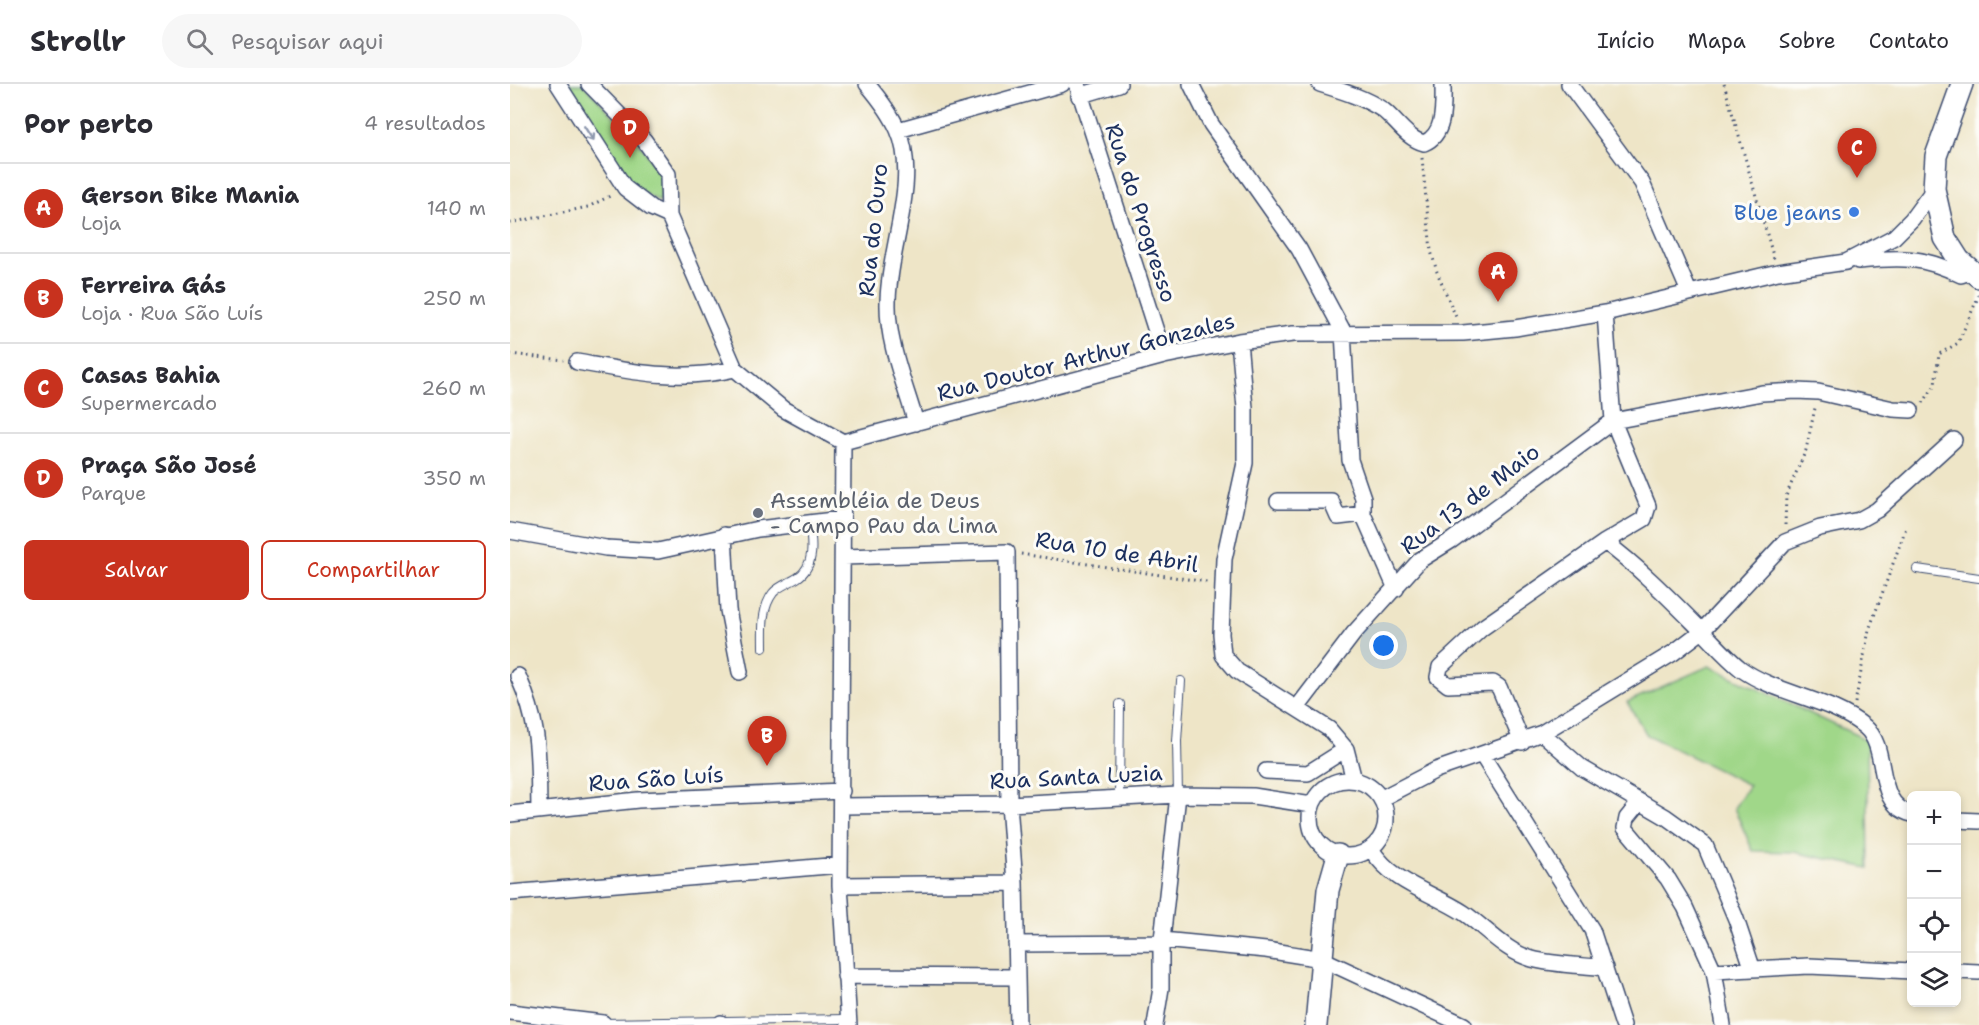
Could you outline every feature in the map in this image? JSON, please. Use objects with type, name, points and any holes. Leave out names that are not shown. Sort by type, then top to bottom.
[{"type":"main road","points":[[1962,84],[1936,156],[1934,189],[1945,238],[1959,260],[1976,274]]},
{"type":"main road","points":[[1316,1025],[1329,890],[1338,855]]},
{"type":"street","points":[[558,84],[624,188],[651,208],[669,216]]},
{"type":"street","points":[[589,84],[644,140],[668,174],[669,216],[735,369],[783,409],[843,442],[840,885],[848,1022]]},
{"type":"street","name":"Rua do Ouro","points":[[867,84],[898,130],[905,168],[887,304],[889,329],[916,423]]},
{"type":"street","points":[[898,130],[1062,84]]},
{"type":"street","points":[[1078,90],[1119,84]]},
{"type":"street","points":[[1191,84],[1211,124],[1299,249],[1343,332],[1350,460],[1363,498],[1363,514],[1396,590]]},
{"type":"street","points":[[1320,84],[1363,98],[1389,115],[1421,143],[1430,141],[1437,132],[1443,112],[1443,84]]},
{"type":"street","points":[[1569,84],[1642,183],[1689,292]]},
{"type":"street","name":"Rua do Progresso","points":[[1078,90],[1164,356]]},
{"type":"street","name":"Rua Doutor Arthur Gonzales","points":[[843,442],[1164,356],[1239,341],[1293,334],[1462,333],[1515,328],[1605,313],[1778,272],[1846,262],[1894,237],[1912,219],[1934,189]]},
{"type":"street","points":[[1846,262],[1913,257],[1936,263],[1961,275],[1976,274]]},
{"type":"street","points":[[1522,742],[1499,687],[1493,683],[1448,685],[1438,677],[1440,667],[1482,628],[1605,542],[1644,519],[1648,506],[1613,421],[1605,313]]},
{"type":"street","points":[[1239,341],[1245,408],[1245,463],[1227,534],[1221,584],[1223,655],[1237,671],[1329,729],[1346,749],[1354,780]]},
{"type":"street","points":[[577,362],[658,376],[684,377],[735,369]]},
{"type":"street","name":"Rua 13 de Maio","points":[[1297,708],[1340,649],[1396,590],[1420,560],[1452,540],[1613,421],[1762,393],[1818,392],[1893,410],[1911,410]]},
{"type":"street","points":[[1382,798],[1436,770],[1522,742],[1542,733],[1672,653],[1702,631],[1785,542],[1820,528],[1859,520],[1877,510],[1954,440]]},
{"type":"street","points":[[1278,501],[1331,501],[1338,517],[1363,514]]},
{"type":"street","points":[[510,531],[642,551],[676,548],[724,535],[842,519]]},
{"type":"street","points":[[724,535],[728,610],[740,672]]},
{"type":"street","points":[[1605,542],[1629,559],[1743,670],[1797,696],[1852,717],[1868,729],[1874,738],[1886,788],[1895,805],[1907,812]]},
{"type":"street","points":[[843,556],[1007,552],[1009,804],[1015,883],[1018,1025]]},
{"type":"street","points":[[518,676],[534,713],[538,736],[539,812]]},
{"type":"street","points":[[1542,733],[1582,768],[1692,834],[1705,845],[1737,919],[1752,968]]},
{"type":"street","points":[[1266,771],[1308,773],[1346,749]]},
{"type":"street","points":[[1482,755],[1582,911],[1605,968],[1623,1025]]},
{"type":"street","points":[[1354,780],[1365,783],[1382,798],[1387,820],[1385,832],[1371,849],[1349,857],[1338,855],[1327,850],[1313,833],[1310,821],[1312,805],[1322,790],[1331,783],[1354,780]]},
{"type":"street","points":[[1155,1025],[1161,988],[1162,941],[1178,795]]},
{"type":"street","name":"Rua Santa Luzia","points":[[842,799],[1009,804],[1119,796],[1178,795],[1253,796],[1312,805]]},
{"type":"street","name":"Rua São Luís","points":[[510,814],[638,800],[842,799]]},
{"type":"street","points":[[1640,802],[1627,818],[1628,833],[1674,888],[1685,907],[1714,971],[1723,1025]]},
{"type":"street","points":[[1961,820],[1979,821]]},
{"type":"street","points":[[1371,849],[1382,865],[1400,879],[1455,907],[1507,946],[1531,959],[1605,968]]},
{"type":"street","points":[[510,893],[840,865]]},
{"type":"street","points":[[840,885],[1015,883]]},
{"type":"street","points":[[1016,944],[1162,941],[1266,950],[1322,959],[1461,1024]]},
{"type":"street","points":[[1714,971],[1820,966],[1907,970]]},
{"type":"street","points":[[1961,971],[1979,972]]},
{"type":"street","points":[[844,976],[1016,977]]},
{"type":"street","points":[[510,1012],[603,1023]]},
{"type":"lane","points":[[763,648],[764,616],[770,600],[774,593],[786,583],[799,577],[809,565],[813,551],[809,522]]},
{"type":"lane","points":[[1917,569],[1979,578]]},
{"type":"lane","points":[[1178,795],[1177,741],[1181,681]]},
{"type":"lane","points":[[1119,796],[1120,704]]},
{"type":"lane","points":[[603,1023],[848,1022]]},
{"type":"path","points":[[1724,84],[1778,272]]},
{"type":"path","points":[[1421,143],[1426,221],[1431,251],[1437,272],[1462,333]]},
{"type":"path","points":[[510,223],[588,207],[624,188]]},
{"type":"path","points":[[1911,410],[1931,393],[1939,354],[1958,343],[1979,295]]},
{"type":"path","points":[[510,354],[577,362]]},
{"type":"path","points":[[1785,542],[1786,496],[1806,450],[1818,392]]},
{"type":"path","points":[[1852,717],[1869,630],[1907,525]]},
{"type":"path","name":"Rua 10 de Abril","points":[[1007,552],[1221,584]]},
{"type":"green space","points":[[564,84],[583,84],[638,142],[662,174],[660,202],[628,185]]},
{"type":"green space","points":[[1709,666],[1867,740],[1869,868],[1794,852],[1753,851],[1734,808],[1749,785],[1647,735],[1627,702]]},
{"type":"place","name":"Praça São José","points":[[630,158]]},
{"type":"place","name":"Casas Bahia","points":[[1857,178]]},
{"type":"place","name":"Blue jeans","points":[[1854,212]]},
{"type":"place","name":"Gerson Bike Mania","points":[[1498,302]]},
{"type":"place","name":"Assembléia de Deus - Campo Pau da Lima","points":[[758,513]]},
{"type":"place","name":"Ferreira Gás","points":[[767,766]]}]
